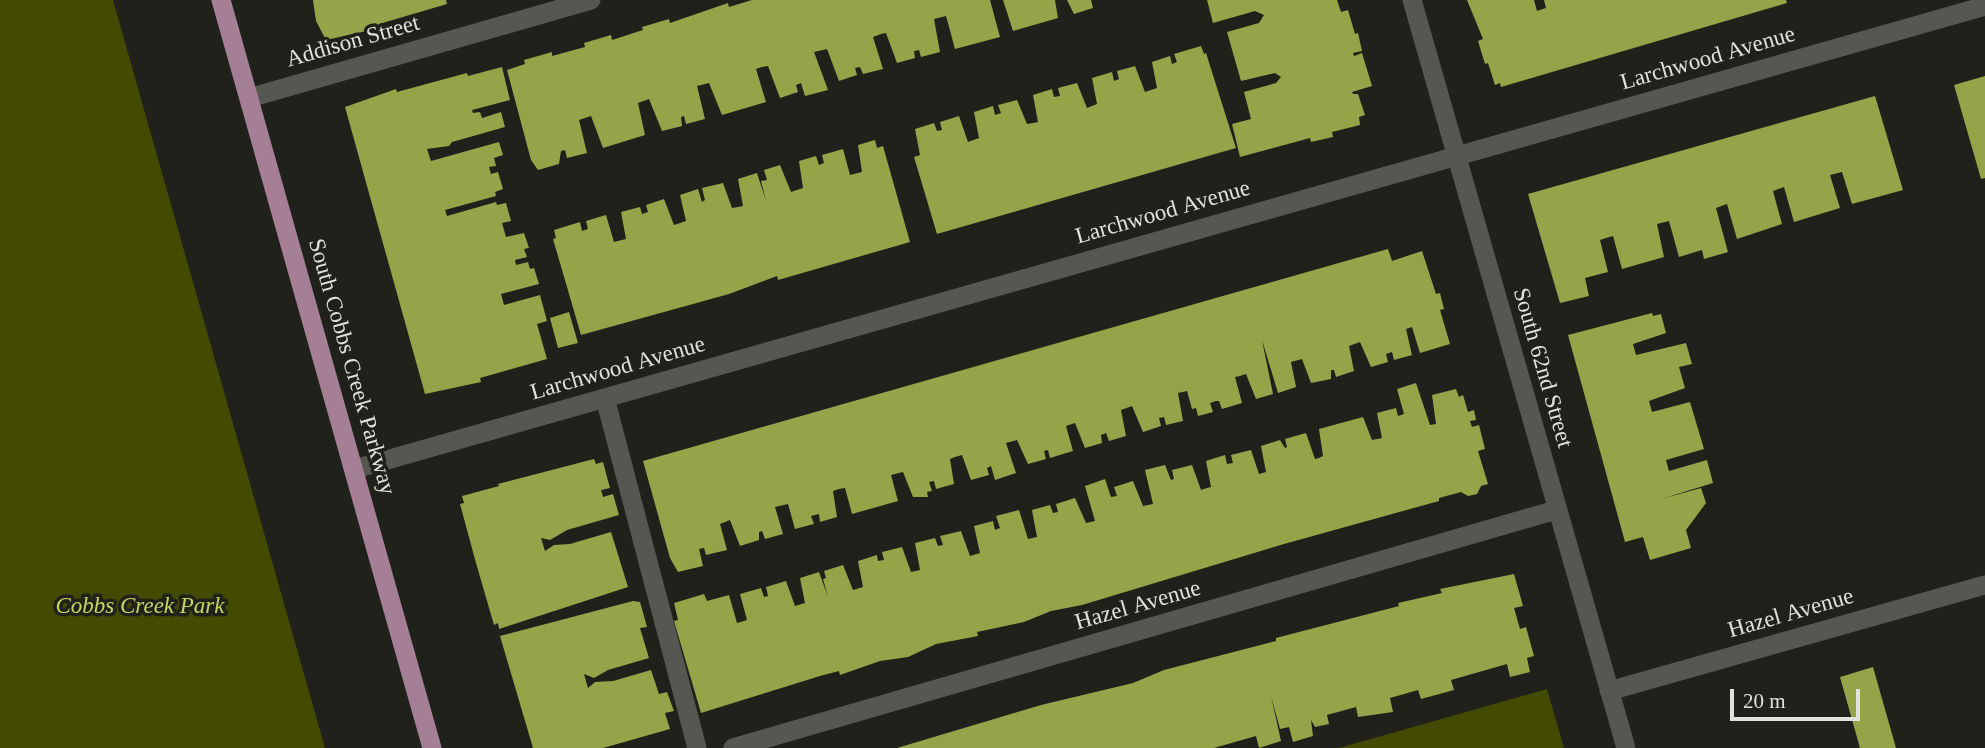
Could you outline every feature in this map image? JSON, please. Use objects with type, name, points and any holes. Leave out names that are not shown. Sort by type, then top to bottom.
[{"type":"main road","name":"South Cobbs Creek Parkway","points":[[221,0],[432,748]]},
{"type":"street","name":"Addison Street","points":[[249,97],[591,0]]},
{"type":"street","name":"South 62nd Street","points":[[1412,0],[1626,748]]},
{"type":"street","name":"Larchwood Avenue","points":[[355,469],[1985,6]]},
{"type":"street","points":[[605,398],[697,748]]},
{"type":"street","name":"Hazel Avenue","points":[[733,748],[1556,510]]},
{"type":"street","name":"Hazel Avenue","points":[[1609,691],[1985,585]]},
{"type":"green space","name":"Cobbs Creek Park","points":[[0,0],[113,0],[325,748],[0,748]]},
{"type":"green space","points":[[1547,689],[1564,748],[1339,748]]},
{"type":"building","points":[[313,0],[446,0],[447,4],[379,24],[380,28],[326,40],[316,21]]},
{"type":"building","points":[[752,0],[990,0],[1000,37],[955,49],[946,16],[934,19],[940,52],[921,57],[919,50],[914,51],[915,58],[897,63],[886,33],[881,34],[873,37],[883,69],[863,74],[860,67],[855,68],[857,75],[839,81],[827,49],[814,52],[828,90],[805,96],[801,83],[796,85],[798,92],[780,98],[768,66],[762,67],[756,69],[766,102],[722,115],[709,83],[697,86],[705,119],[686,124],[684,116],[681,117],[682,126],[662,131],[649,99],[638,103],[645,135],[603,148],[591,116],[579,120],[587,153],[567,158],[565,150],[561,151],[559,164],[538,170],[531,160],[507,70],[525,64],[524,60],[585,47],[584,43],[611,35],[612,40],[669,19],[670,23],[728,3],[729,7]]},
{"type":"building","points":[[1003,0],[1055,0],[1058,18],[1013,31]]},
{"type":"building","points":[[1067,0],[1091,0],[1093,8],[1074,14]]},
{"type":"building","points":[[1207,0],[1337,0],[1341,12],[1348,10],[1355,34],[1358,33],[1362,51],[1353,53],[1354,56],[1362,53],[1372,86],[1352,92],[1358,94],[1365,115],[1359,117],[1360,125],[1332,132],[1333,137],[1311,142],[1310,138],[1240,157],[1232,124],[1251,119],[1244,92],[1276,83],[1281,77],[1275,73],[1241,81],[1227,32],[1259,23],[1264,15],[1255,11],[1213,23]]},
{"type":"building","points":[[1467,0],[1534,0],[1537,11],[1546,8],[1544,0],[1786,0],[1787,3],[1501,87],[1500,83],[1495,85],[1488,63],[1485,64],[1478,41],[1483,39]]},
{"type":"building","points":[[1201,46],[1204,54],[1206,53],[1236,148],[937,234],[914,157],[920,155],[915,129],[934,123],[937,131],[942,130],[940,122],[959,116],[968,142],[979,138],[974,112],[993,106],[995,115],[1001,113],[998,105],[1017,100],[1027,124],[1038,122],[1033,95],[1052,89],[1054,97],[1060,96],[1058,88],[1077,83],[1087,108],[1097,104],[1092,78],[1112,72],[1114,81],[1119,79],[1117,71],[1135,66],[1145,92],[1157,88],[1152,62],[1170,56],[1172,64],[1177,62],[1174,54]]},
{"type":"building","points":[[502,67],[510,100],[472,110],[473,113],[480,112],[482,118],[501,112],[505,127],[452,142],[449,146],[427,149],[431,161],[499,142],[503,155],[494,158],[496,166],[489,167],[491,174],[498,172],[503,189],[495,192],[496,196],[445,210],[447,216],[496,202],[497,205],[506,203],[511,221],[502,223],[506,237],[524,233],[529,248],[524,249],[527,257],[515,260],[516,265],[528,262],[530,269],[534,268],[539,284],[501,294],[504,305],[540,295],[547,321],[537,324],[547,359],[480,378],[481,382],[425,394],[345,107],[396,89],[397,92],[467,73],[468,76]]},
{"type":"building","points":[[1985,76],[1985,178],[1981,179],[1954,85]]},
{"type":"building","points":[[1875,96],[1903,190],[1852,204],[1842,172],[1830,175],[1840,208],[1794,222],[1784,187],[1773,191],[1782,224],[1737,239],[1727,204],[1716,208],[1728,252],[1704,259],[1702,250],[1679,257],[1669,221],[1657,224],[1664,257],[1622,269],[1613,236],[1606,238],[1600,240],[1608,272],[1585,278],[1589,296],[1560,303],[1528,194]]},
{"type":"building","points":[[875,140],[877,148],[883,146],[910,242],[778,280],[777,276],[729,294],[581,335],[553,239],[556,238],[554,230],[580,222],[582,231],[588,229],[586,221],[606,215],[614,242],[626,239],[621,212],[640,207],[642,214],[648,212],[646,205],[664,199],[674,225],[686,221],[680,195],[698,189],[702,202],[705,200],[702,188],[723,183],[732,208],[743,206],[738,179],[757,173],[766,201],[761,181],[767,180],[764,170],[780,165],[791,192],[803,188],[799,161],[816,156],[819,165],[824,163],[822,155],[843,149],[850,175],[862,172],[858,145]]},
{"type":"building","points":[[1388,249],[1392,261],[1422,251],[1436,294],[1440,293],[1444,309],[1440,310],[1450,344],[1420,353],[1412,327],[1406,329],[1412,355],[1394,360],[1392,352],[1386,354],[1388,362],[1371,367],[1360,342],[1349,346],[1354,371],[1336,377],[1334,370],[1331,370],[1331,379],[1311,383],[1302,359],[1291,362],[1296,387],[1278,393],[1262,340],[1273,394],[1256,399],[1246,374],[1235,377],[1242,403],[1222,409],[1219,401],[1216,401],[1210,403],[1213,412],[1198,416],[1196,408],[1192,409],[1187,391],[1178,393],[1183,421],[1166,425],[1164,417],[1159,418],[1161,426],[1143,432],[1132,406],[1121,410],[1126,436],[1109,441],[1106,433],[1101,435],[1102,443],[1085,448],[1075,423],[1066,426],[1073,451],[1050,458],[1048,450],[1044,451],[1046,459],[1028,464],[1017,440],[1006,443],[1016,473],[995,480],[991,466],[987,468],[989,475],[971,480],[962,455],[950,459],[954,484],[936,489],[934,481],[929,482],[932,491],[927,492],[928,497],[913,497],[903,472],[891,475],[898,501],[852,514],[845,488],[839,489],[833,491],[837,517],[820,522],[819,514],[811,516],[814,524],[795,529],[788,504],[775,507],[783,534],[765,539],[762,531],[759,532],[759,540],[740,546],[730,520],[720,524],[727,550],[706,555],[704,548],[699,549],[703,566],[678,572],[670,558],[643,461]]},
{"type":"building","points":[[569,312],[578,343],[558,348],[550,318]]},
{"type":"building","points":[[1652,313],[1653,316],[1661,314],[1666,333],[1633,344],[1636,355],[1686,343],[1692,364],[1679,367],[1685,388],[1649,401],[1652,412],[1690,402],[1704,449],[1666,460],[1669,471],[1707,460],[1713,483],[1661,499],[1701,488],[1706,503],[1686,530],[1691,548],[1650,560],[1643,537],[1625,542],[1568,335]]},
{"type":"building","points":[[1416,383],[1430,425],[1436,424],[1432,395],[1456,389],[1459,397],[1463,395],[1468,412],[1474,410],[1476,420],[1470,421],[1472,427],[1479,425],[1485,449],[1478,451],[1488,484],[1481,486],[1477,494],[1468,496],[1461,492],[1439,498],[1439,501],[1082,605],[1051,611],[1024,622],[977,632],[978,636],[936,644],[908,657],[880,661],[840,675],[839,671],[820,676],[701,713],[674,621],[678,620],[674,603],[704,594],[707,601],[729,595],[737,623],[747,620],[740,594],[761,588],[764,597],[768,596],[766,587],[786,581],[795,606],[805,603],[800,578],[819,572],[828,597],[823,579],[826,578],[824,571],[843,565],[853,590],[863,587],[858,561],[877,555],[878,561],[884,560],[882,552],[902,547],[911,572],[920,570],[915,543],[935,538],[938,546],[943,545],[940,536],[961,531],[970,556],[980,553],[974,526],[993,521],[995,530],[1000,528],[996,516],[1019,510],[1028,539],[1037,537],[1032,510],[1050,505],[1053,513],[1058,512],[1056,504],[1075,498],[1086,523],[1095,521],[1085,486],[1105,479],[1111,497],[1117,496],[1114,487],[1133,481],[1143,506],[1153,504],[1145,470],[1165,465],[1171,480],[1174,479],[1172,470],[1192,465],[1201,490],[1211,487],[1206,461],[1225,455],[1227,464],[1233,463],[1231,455],[1251,450],[1259,474],[1266,472],[1261,446],[1280,440],[1285,448],[1285,439],[1306,433],[1315,459],[1319,458],[1323,456],[1319,429],[1363,417],[1372,440],[1382,438],[1377,413],[1396,408],[1398,416],[1404,414],[1397,389]]},
{"type":"building","points":[[594,459],[596,464],[603,462],[610,488],[601,490],[603,497],[613,494],[619,515],[567,530],[550,540],[541,538],[545,551],[554,545],[570,544],[611,532],[628,587],[499,629],[498,623],[494,625],[476,563],[460,504],[464,503],[462,496]]},
{"type":"building","points":[[1514,574],[1523,606],[1514,608],[1520,629],[1526,627],[1534,656],[1527,658],[1530,672],[1510,677],[1507,664],[1451,680],[1454,690],[1421,699],[1418,690],[1390,698],[1393,712],[1358,717],[1356,707],[1327,715],[1329,724],[1315,727],[1311,720],[1313,736],[1293,742],[1289,727],[1280,729],[1271,696],[1281,741],[1259,748],[1256,736],[1214,748],[897,748],[1041,705],[1133,683],[1164,670],[1276,641],[1276,638],[1399,606],[1398,603],[1442,593],[1440,589]]},
{"type":"building","points":[[633,601],[640,602],[647,627],[640,628],[649,658],[608,670],[594,678],[584,674],[588,688],[595,682],[613,681],[651,670],[659,694],[667,692],[674,711],[665,713],[670,729],[603,748],[533,748],[500,636]]},
{"type":"building","points":[[1873,667],[1896,748],[1860,748],[1840,677]]}]
